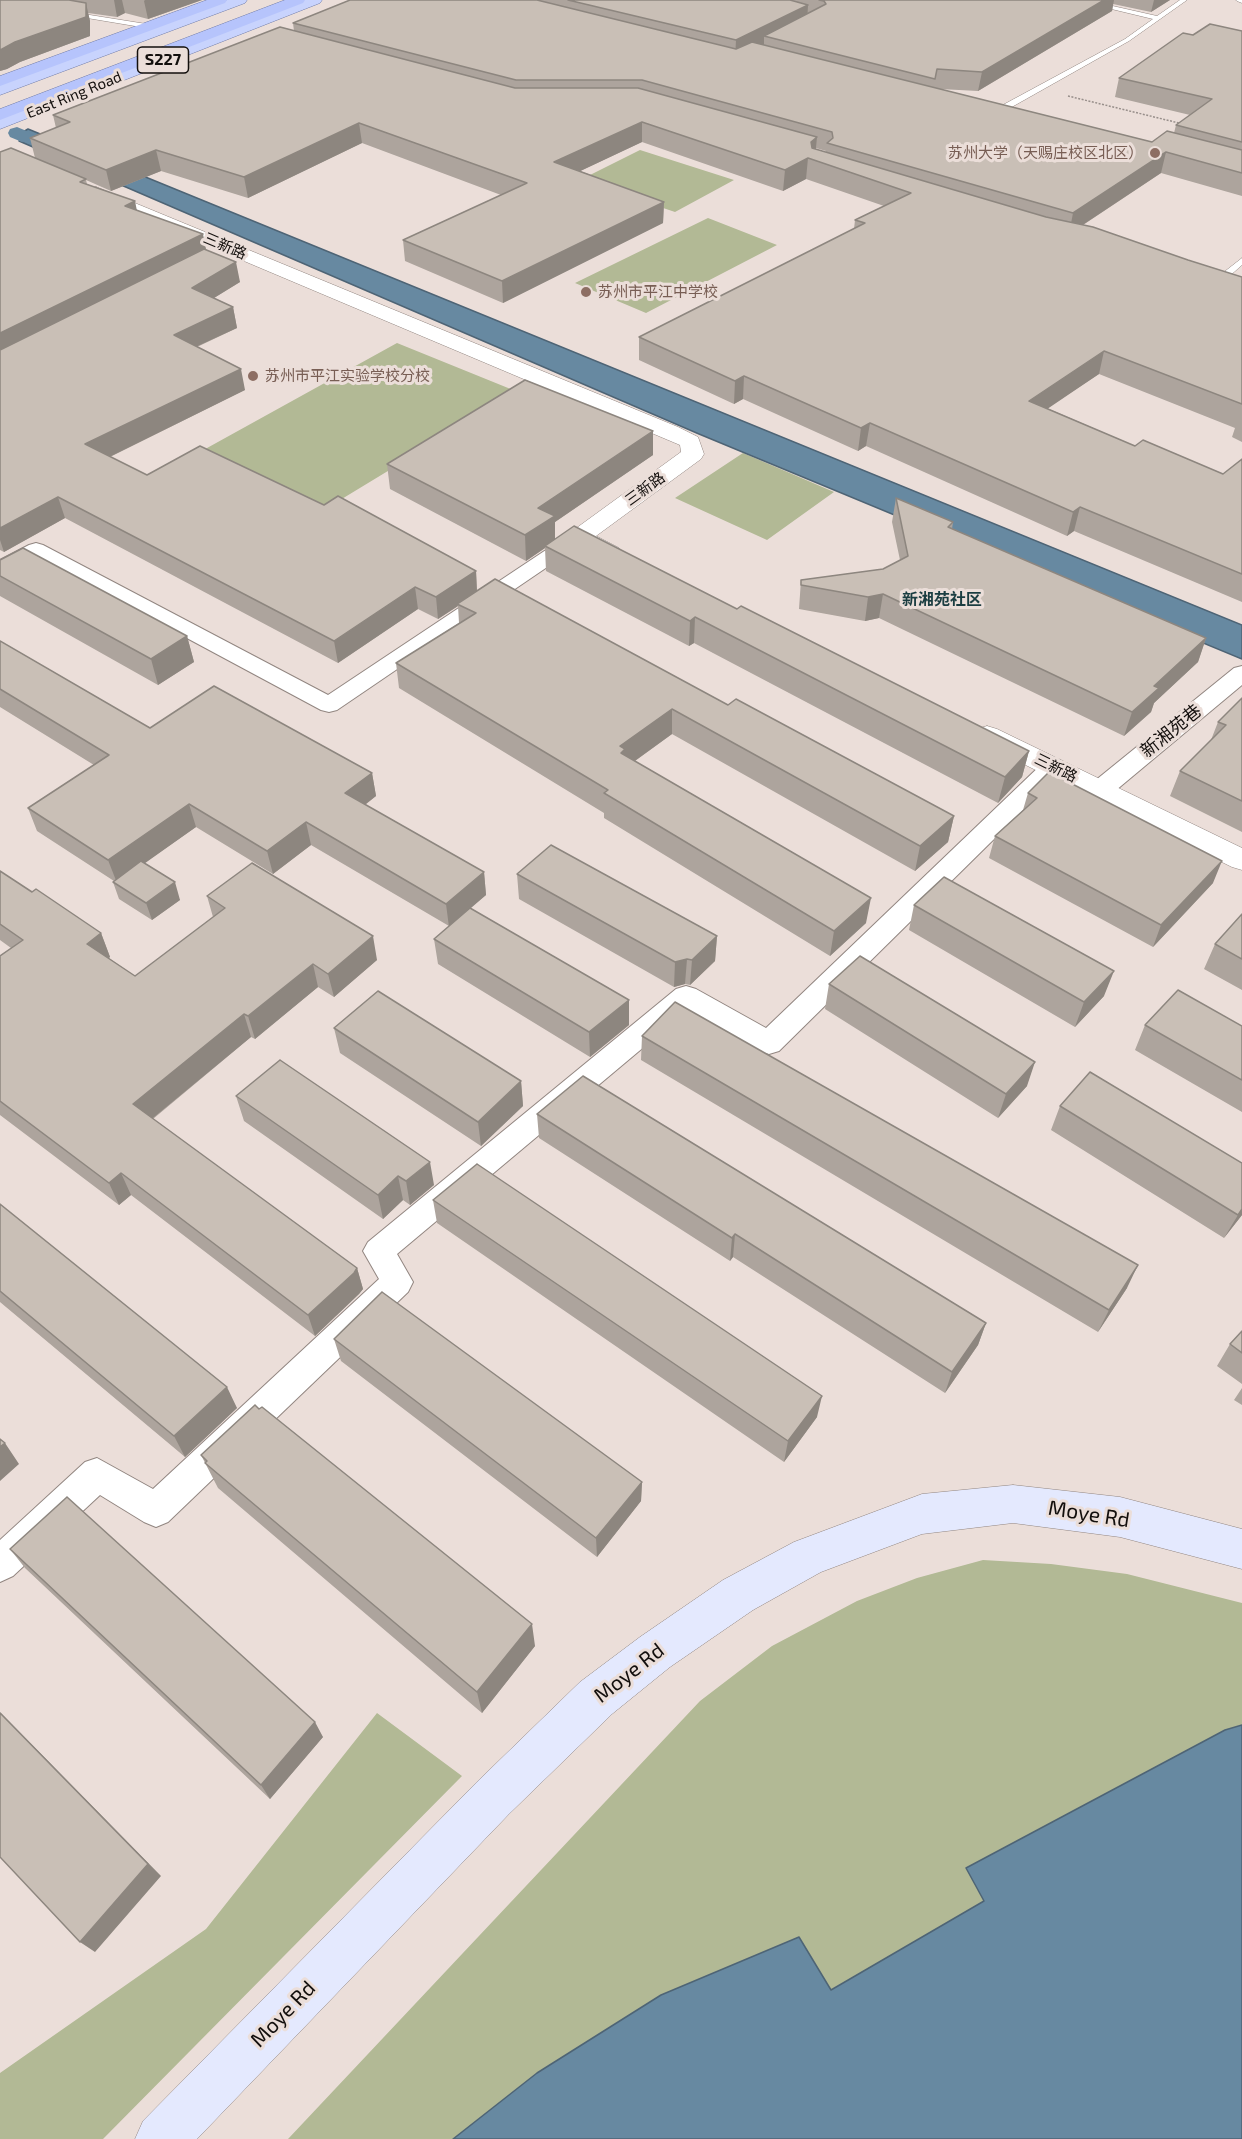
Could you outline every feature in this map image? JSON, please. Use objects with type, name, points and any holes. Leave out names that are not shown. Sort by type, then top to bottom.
[{"type":"highway","points":[[0,81],[220,0]]},
{"type":"highway","points":[[0,99],[259,0]]},
{"type":"highway","points":[[0,116],[298,0]]},
{"type":"main road","name":"East Ring Road","points":[[0,90],[240,0]]},
{"type":"main road","name":"East Ring Road","points":[[0,124],[315,0]]},
{"type":"main road","name":"Moye Rd","points":[[160,2139],[493,1798],[596,1698],[655,1652],[738,1595],[768,1578],[809,1556],[922,1514],[1013,1504],[1120,1517],[1242,1549]]},
{"type":"street","name":"三新路","points":[[77,185],[690,442],[693,454],[579,537]]},
{"type":"street","points":[[211,260],[232,249]]},
{"type":"street","points":[[0,569],[36,549],[329,705],[579,537],[633,563]]},
{"type":"street","name":"新湘苑巷","points":[[1100,790],[1242,673]]},
{"type":"street","name":"三新路","points":[[967,725],[1242,860]]},
{"type":"street","points":[[0,1564],[98,1474],[156,1510],[397,1282],[379,1251],[686,996],[769,1043],[1053,767]]},
{"type":"lane","points":[[1077,0],[1159,18]]},
{"type":"lane","points":[[997,120],[986,117],[1127,40],[1184,0]]},
{"type":"lane","points":[[60,12],[165,28]]},
{"type":"lane","points":[[1225,287],[1218,281],[1242,261]]},
{"type":"green space","points":[[640,150],[734,180],[675,212],[580,180]]},
{"type":"green space","points":[[708,218],[777,245],[646,313],[575,283]]},
{"type":"green space","points":[[397,343],[518,392],[322,511],[198,453]]},
{"type":"green space","points":[[743,453],[834,492],[767,540],[675,498]]},
{"type":"green space","points":[[983,1560],[1051,1564],[1127,1574],[1242,1603],[1242,1725],[1225,1730],[967,1868],[985,1901],[831,1990],[799,1938],[537,2073],[453,2139],[288,2139],[700,1701],[772,1646],[857,1601],[917,1578]]},
{"type":"green space","points":[[377,1713],[462,1776],[103,2139],[0,2139],[0,2073],[206,1929]]},
{"type":"water","points":[[28,129],[1242,625],[1242,659],[699,434],[19,141],[23,132]]},
{"type":"water","points":[[1242,1725],[1242,2139],[453,2139],[537,2073],[661,1995],[799,1937],[831,1990],[984,1901],[966,1868],[1225,1730]]},
{"type":"building","points":[[0,0],[69,0],[86,3],[86,17],[15,42],[0,50]]},
{"type":"building","points":[[350,0],[537,0],[736,49],[752,42],[1152,142],[1167,131],[1242,150],[1242,173],[1166,152],[1073,213],[827,143],[833,138],[832,132],[642,80],[516,80],[293,23]]},
{"type":"building","points":[[568,0],[790,0],[808,5],[736,40]]},
{"type":"building","points":[[819,0],[1104,0],[982,72],[937,69],[935,79],[764,36],[826,4]]},
{"type":"building","points":[[1210,24],[1242,31],[1242,142],[1176,125],[1212,99],[1119,78],[1183,33],[1193,35]]},
{"type":"building","points":[[280,27],[515,88],[638,88],[817,137],[811,142],[812,148],[1046,217],[1093,227],[1242,277],[1242,404],[1104,351],[1029,401],[1135,446],[1143,440],[1223,474],[1242,459],[1242,574],[1080,507],[1073,512],[870,423],[861,428],[744,376],[735,381],[639,337],[865,223],[855,220],[911,193],[808,158],[785,170],[642,122],[554,162],[664,202],[502,281],[403,240],[527,183],[359,123],[244,177],[156,150],[106,170],[30,138],[70,122],[53,115]]},
{"type":"building","points":[[11,148],[86,179],[80,182],[135,201],[125,206],[203,234],[0,333],[0,152]]},
{"type":"building","points":[[204,249],[236,262],[192,288],[233,307],[174,335],[241,369],[85,444],[147,475],[200,446],[324,505],[338,496],[476,571],[436,597],[415,587],[334,641],[58,497],[0,528],[0,350]]},
{"type":"building","points":[[525,380],[653,431],[538,508],[555,516],[525,535],[387,464]]},
{"type":"building","points":[[896,498],[953,522],[948,527],[1206,638],[1154,686],[1159,688],[1132,712],[883,594],[868,597],[801,585],[801,580],[883,569],[908,556]]},
{"type":"building","points":[[574,526],[737,609],[741,606],[1029,751],[1005,777],[695,617],[690,621],[545,546]]},
{"type":"building","points":[[23,548],[187,636],[151,659],[0,576],[0,560]]},
{"type":"building","points":[[495,579],[728,705],[736,699],[954,816],[920,846],[672,709],[620,746],[625,749],[621,753],[871,898],[834,931],[604,793],[608,790],[396,663],[476,613],[457,604]]},
{"type":"building","points":[[0,641],[150,728],[214,686],[372,773],[345,793],[484,872],[446,904],[306,822],[267,851],[189,804],[108,860],[28,808],[109,755],[0,689]]},
{"type":"building","points":[[1242,698],[1242,801],[1180,771],[1226,725],[1218,722]]},
{"type":"building","points":[[1049,772],[1222,861],[1161,925],[995,836],[1037,798],[1028,793]]},
{"type":"building","points":[[551,845],[717,936],[692,960],[675,962],[517,874]]},
{"type":"building","points":[[141,861],[175,882],[146,903],[113,882]]},
{"type":"building","points":[[252,863],[373,936],[328,974],[313,964],[248,1016],[244,1014],[133,1104],[357,1268],[308,1315],[121,1173],[109,1183],[0,1101],[0,956],[23,940],[0,924],[0,871],[32,892],[36,889],[101,933],[87,944],[135,976],[225,908],[207,896]]},
{"type":"building","points":[[944,877],[1114,971],[1084,1002],[914,905]]},
{"type":"building","points":[[470,908],[629,1000],[589,1032],[434,939]]},
{"type":"building","points":[[1242,914],[1242,959],[1215,944]]},
{"type":"building","points":[[860,956],[1035,1062],[1006,1094],[829,984]]},
{"type":"building","points":[[1178,990],[1242,1026],[1242,1080],[1145,1025]]},
{"type":"building","points":[[378,991],[521,1081],[478,1122],[334,1028]]},
{"type":"building","points":[[675,1002],[1138,1265],[1109,1310],[642,1036]]},
{"type":"building","points":[[280,1060],[430,1162],[406,1181],[398,1176],[378,1195],[236,1096]]},
{"type":"building","points":[[1090,1072],[1242,1163],[1242,1209],[1238,1215],[1060,1106]]},
{"type":"building","points":[[583,1076],[986,1323],[952,1372],[735,1234],[732,1238],[537,1114]]},
{"type":"building","points":[[477,1164],[822,1396],[788,1441],[433,1200]]},
{"type":"building","points":[[0,1204],[227,1387],[174,1436],[0,1291]]},
{"type":"building","points":[[382,1292],[642,1482],[596,1538],[334,1339]]},
{"type":"building","points":[[1242,1331],[1242,1353],[1230,1344]]},
{"type":"building","points":[[255,1405],[259,1409],[262,1407],[532,1624],[477,1692],[205,1463],[207,1461],[201,1455]]},
{"type":"building","points":[[67,1497],[315,1722],[261,1785],[10,1549]]},
{"type":"building","points":[[0,1713],[148,1864],[80,1942],[0,1857]]},
{"type":"waterway","points":[[17,133],[22,136]]},
{"type":"place","name":"苏州大学（天赐庄校区北区）","points":[[1155,153]]},
{"type":"place","name":"苏州市平江中学校","points":[[586,292]]},
{"type":"place","name":"苏州市平江实验学校分校","points":[[253,376]]},
{"type":"district","name":"新湘苑社区","points":[[942,600]]}]
